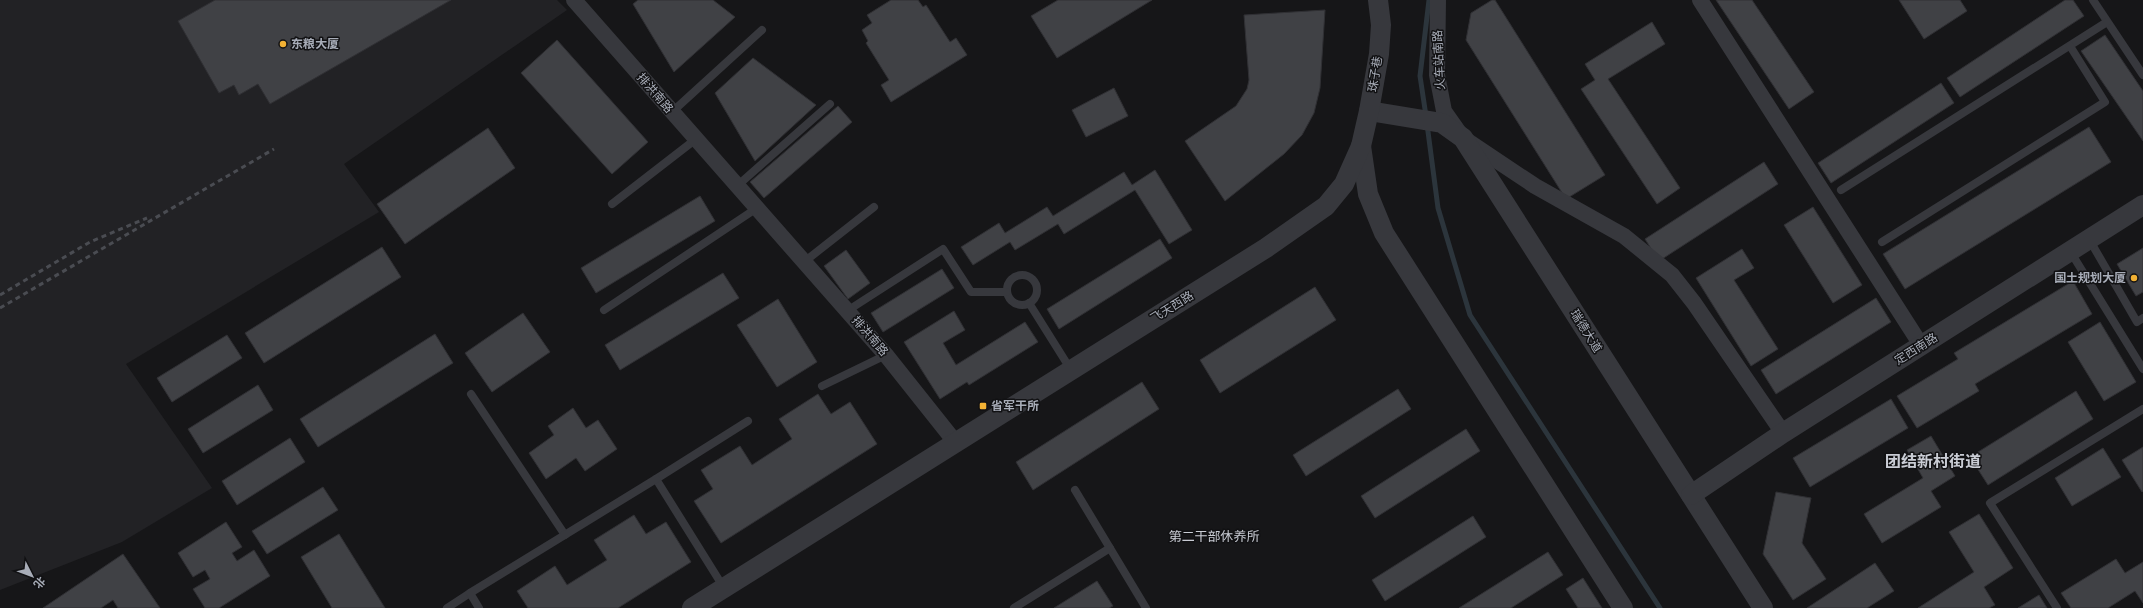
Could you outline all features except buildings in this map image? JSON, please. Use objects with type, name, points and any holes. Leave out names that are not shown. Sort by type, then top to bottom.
[{"type":"street","name":"排洪南路","points":[[574,0],[886,355],[956,442]]},
{"type":"street","name":"珠子巷","points":[[1361,146],[1379,54],[1381,25],[1378,0]]},
{"type":"street","name":"火车站南路","points":[[1438,0],[1437,76],[1444,110],[1463,138]]},
{"type":"street","points":[[1700,0],[1921,345]]},
{"type":"street","name":"瑞德大道","points":[[1369,111],[1442,123],[1463,138],[1763,608]]},
{"type":"street","points":[[1463,138],[1535,186],[1624,236],[1672,275],[1694,302],[1783,433]]},
{"type":"street","points":[[1361,146],[1368,194],[1384,233],[1623,608]]},
{"type":"street","name":"飞天西路","points":[[956,442],[1266,248],[1326,206],[1344,184],[1361,146]]},
{"type":"street","name":"定西南路","points":[[1691,495],[1783,433],[2143,205]]},
{"type":"street","points":[[692,608],[956,442]]},
{"type":"lane","points":[[2093,0],[2143,75]]},
{"type":"lane","points":[[1842,190],[2108,22]]},
{"type":"lane","points":[[672,112],[762,30]]},
{"type":"lane","points":[[1882,242],[2105,102],[2070,46]]},
{"type":"lane","points":[[737,186],[830,104]]},
{"type":"lane","points":[[612,204],[696,139]]},
{"type":"lane","points":[[804,262],[874,207]]},
{"type":"lane","points":[[604,310],[757,208]]},
{"type":"lane","points":[[2089,239],[2137,322],[2143,318]]},
{"type":"lane","points":[[847,311],[943,249],[971,292],[1006,292]]},
{"type":"lane","points":[[2070,251],[2143,369]]},
{"type":"lane","points":[[1026,275],[1035,282],[1037,288],[1034,299],[1030,303],[1018,305],[1012,302],[1006,292],[1010,281],[1014,277],[1026,275]]},
{"type":"lane","points":[[1030,303],[1071,370]]},
{"type":"lane","points":[[822,386],[886,355]]},
{"type":"lane","points":[[471,394],[565,535]]},
{"type":"lane","points":[[2057,608],[1990,503],[2143,409]]},
{"type":"lane","points":[[446,608],[748,421]]},
{"type":"lane","points":[[656,479],[724,588]]},
{"type":"lane","points":[[1075,490],[1146,608]]},
{"type":"lane","points":[[1014,608],[1110,548]]},
{"type":"lane","points":[[470,593],[479,608]]},
{"type":"shaded area","points":[[0,0],[557,0],[567,10],[344,164],[379,212],[126,364],[212,488],[122,542],[0,590]]},
{"type":"waterway","points":[[1426,116],[1420,76],[1429,0]]},
{"type":"waterway","points":[[1427,124],[1438,208],[1470,315],[1660,608]]},
{"type":"railway","points":[[0,308],[274,149]]},
{"type":"railway","points":[[0,295],[90,242],[147,218]]},
{"type":"place","name":"东粮大厦","points":[[283,44]]},
{"type":"place","name":"国土规划大厦","points":[[2134,278]]},
{"type":"place","name":"省军干所","points":[[983,406]]},
{"type":"district","name":"团结新村街道","points":[[1933,461]]},
{"type":"district","name":"第二干部休养所","points":[[1214,536]]}]
